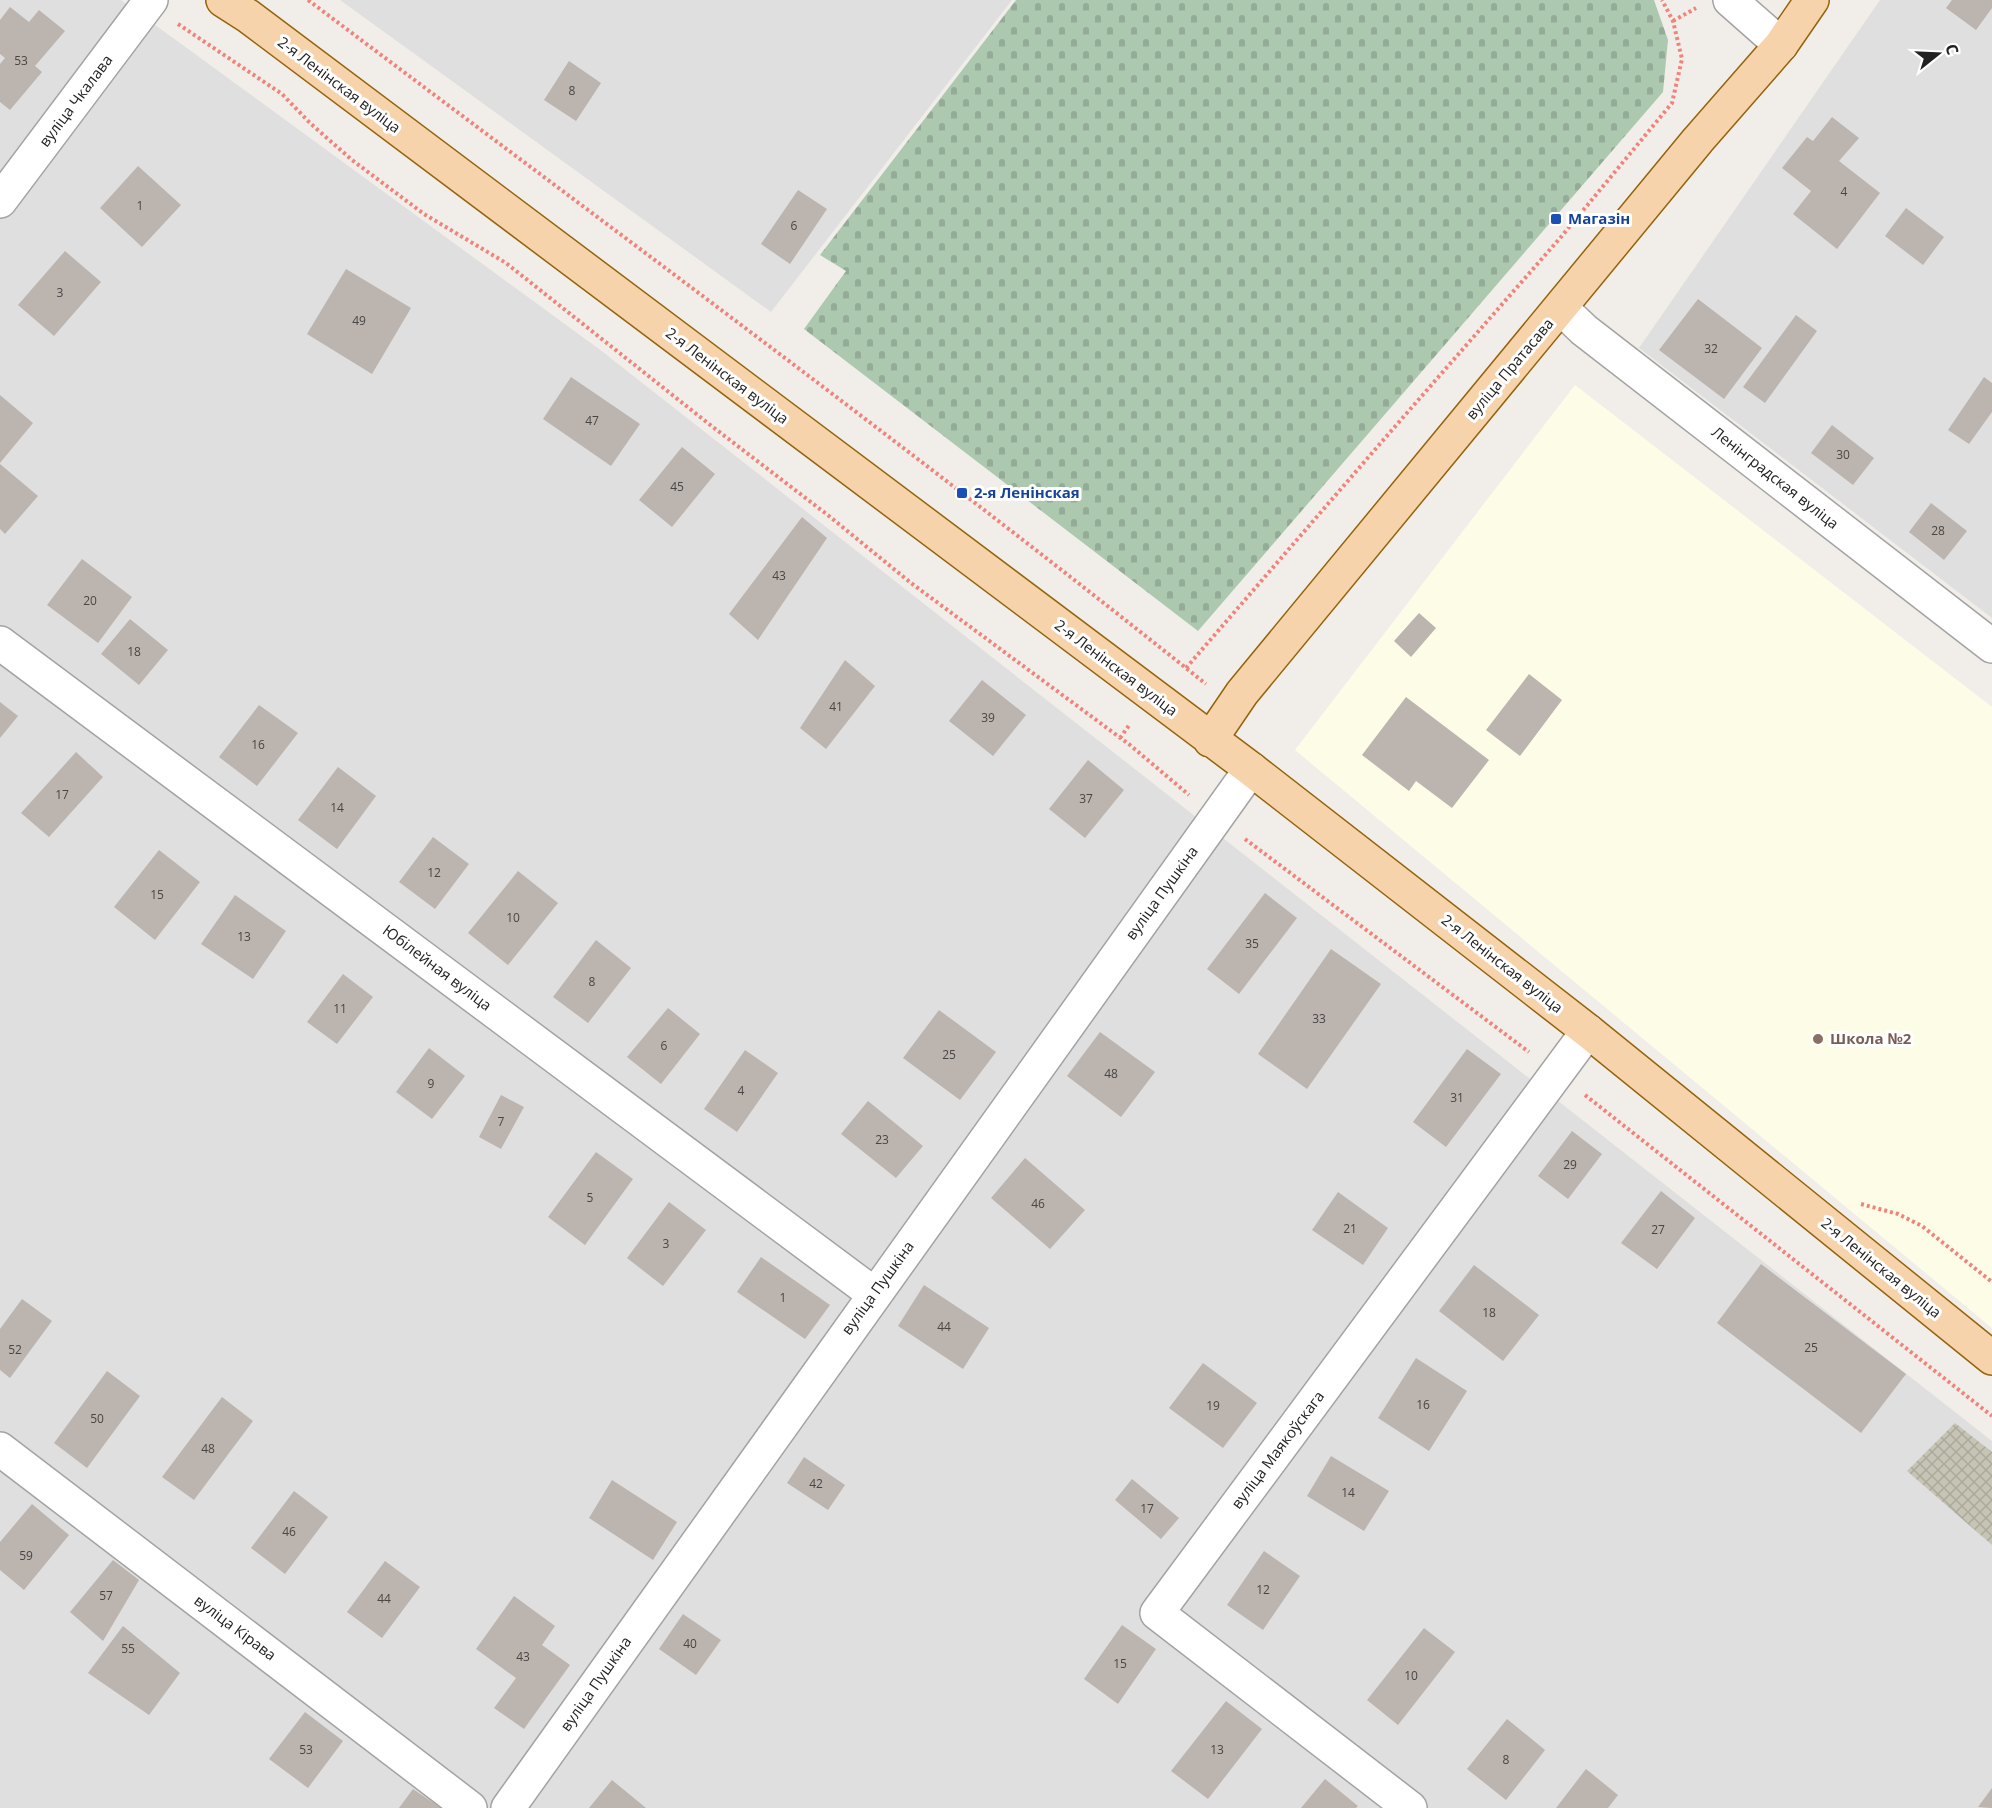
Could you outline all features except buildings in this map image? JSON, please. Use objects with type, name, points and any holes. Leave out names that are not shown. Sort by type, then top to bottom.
[{"type":"main road","name":"2-я Ленінская вуліца","points":[[223,0],[1251,769],[1588,1031],[1992,1358]]},
{"type":"main road","name":"вуліца Пратасава","points":[[1210,740],[1242,693],[1698,140],[1781,45],[1812,0]]},
{"type":"street","name":"вуліца Чкалава","points":[[0,201],[151,0]]},
{"type":"street","points":[[1715,3],[1781,45]]},
{"type":"street","name":"Ленінградская вуліца","points":[[1561,308],[1593,338],[1992,646]]},
{"type":"street","name":"Юбілейная вуліца","points":[[0,643],[874,1294]]},
{"type":"street","name":"вуліца Пушкіна","points":[[508,1808],[1251,769]]},
{"type":"street","name":"вуліца Маякоўскага","points":[[1410,1808],[1157,1613],[1588,1031]]},
{"type":"street","name":"вуліца Кірава","points":[[0,1449],[470,1808]]},
{"type":"path","points":[[1186,668],[1384,438],[1562,237],[1671,103],[1682,59],[1673,21],[1662,0]]},
{"type":"path","points":[[1673,21],[1715,3]]},
{"type":"path","points":[[186,29],[282,94],[310,124],[352,160],[424,214],[506,263],[911,583],[1130,746],[1216,818],[1557,1072],[1992,1416]]},
{"type":"shaded area","points":[[0,0],[121,0],[599,349],[1992,1441],[1992,1808],[0,1808]]},
{"type":"shaded area","points":[[340,0],[1012,0],[771,312]]},
{"type":"shaded area","points":[[1880,0],[1992,0],[1992,618],[1639,348]]},
{"type":"shaded area","name":"Школа №2","points":[[1575,385],[1992,707],[1992,1328],[1295,750]]},
{"type":"shaded area","points":[[1955,1423],[1992,1452],[1992,1545],[1907,1471]]},
{"type":"green space","points":[[1016,0],[1654,0],[1668,40],[1663,92],[1198,631],[804,329],[846,271],[820,255]]},
{"type":"place","name":"Магазін","points":[[1556,219]]},
{"type":"place","name":"2-я Ленінская","points":[[962,493]]},
{"type":"place","name":"Школа №2","points":[[1818,1039]]}]
